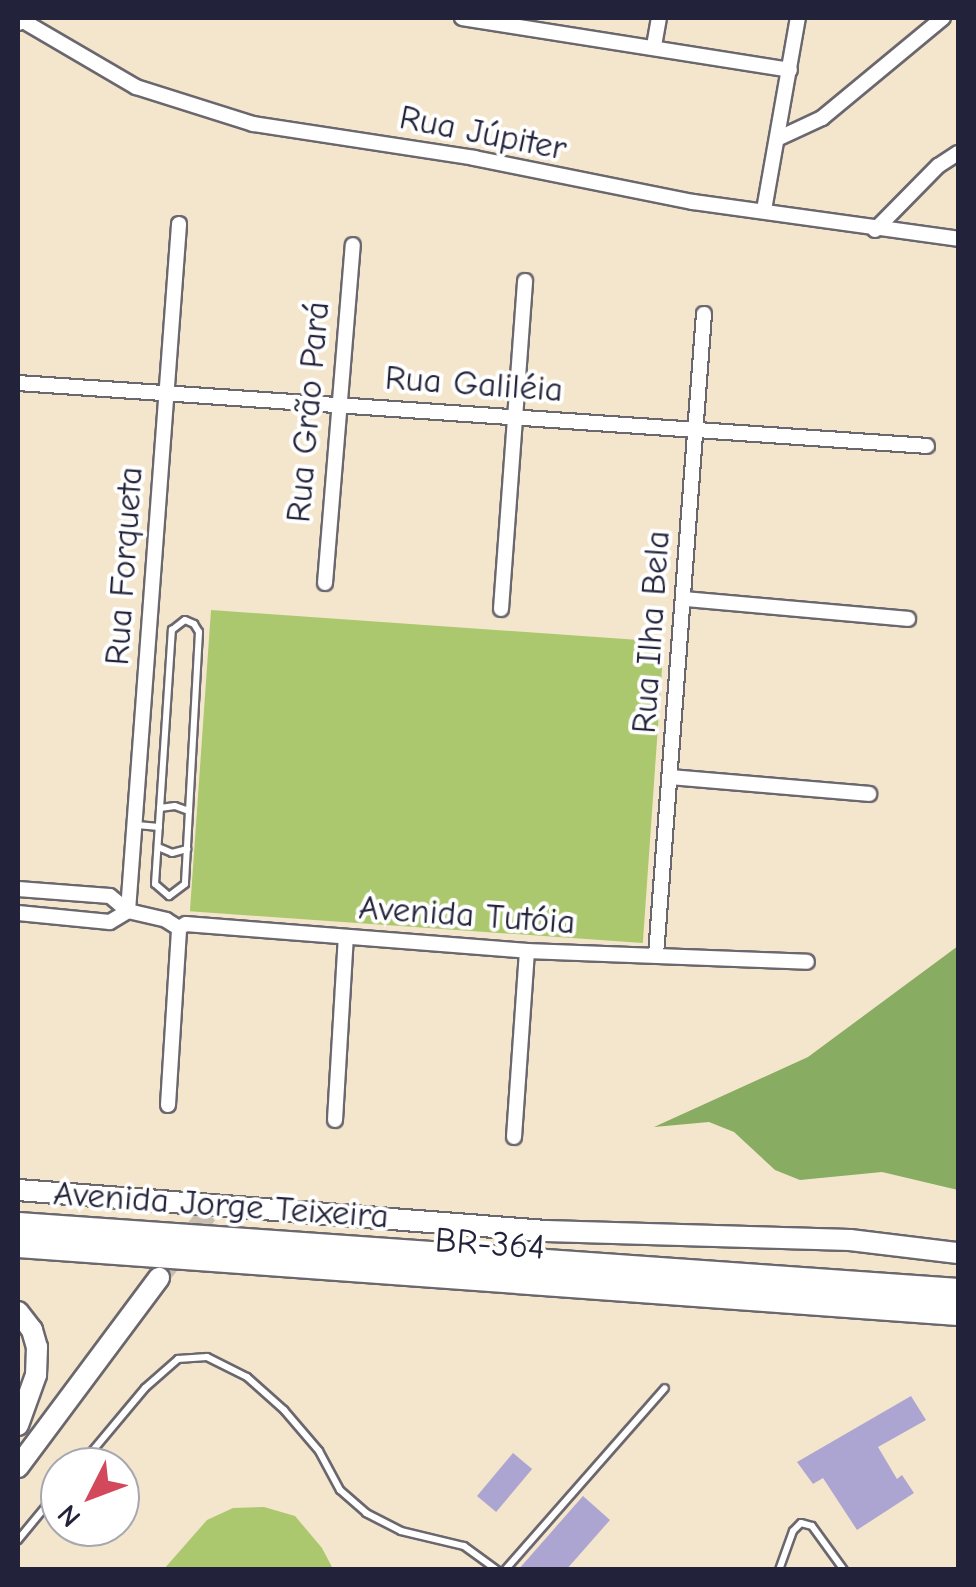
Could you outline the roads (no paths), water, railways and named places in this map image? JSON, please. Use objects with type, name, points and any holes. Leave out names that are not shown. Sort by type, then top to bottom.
[{"type":"highway","name":"Avenida Jorge Teixeira","points":[[18,1225],[958,1291]]},
{"type":"highway","name":"BR-364","points":[[18,1244],[958,1312]]},
{"type":"street","name":"Rua Júpiter","points":[[19,18],[136,87],[253,124],[474,158],[693,202],[958,240]]},
{"type":"street","points":[[462,18],[790,70]]},
{"type":"street","points":[[654,46],[659,18]]},
{"type":"street","points":[[764,210],[798,18]]},
{"type":"street","points":[[777,139],[822,118],[943,18]]},
{"type":"street","points":[[876,230],[902,199],[958,154]]},
{"type":"street","name":"Rua Forqueta","points":[[128,912],[178,224]]},
{"type":"street","name":"Rua Grão Pará","points":[[325,583],[352,245]]},
{"type":"street","points":[[501,609],[525,281]]},
{"type":"street","name":"Rua Ilha Bela","points":[[656,955],[704,314]]},
{"type":"street","name":"Rua Galiléia","points":[[18,383],[927,446]]},
{"type":"street","points":[[685,599],[908,619]]},
{"type":"street","points":[[671,777],[870,794]]},
{"type":"street","name":"Avenida Tutóia","points":[[18,890],[110,896],[128,912],[166,920],[179,928],[186,924],[527,951],[807,962]]},
{"type":"street","name":"Avenida Tutóia","points":[[18,912],[110,922],[128,912]]},
{"type":"street","points":[[168,1105],[179,928]]},
{"type":"street","points":[[335,1120],[346,937]]},
{"type":"street","points":[[514,1137],[527,951]]},
{"type":"street","points":[[18,1190],[546,1231],[850,1240],[958,1253]]},
{"type":"street","points":[[18,1467],[160,1278]]},
{"type":"street","points":[[18,1312],[32,1330],[37,1347],[36,1375],[18,1425]]},
{"type":"lane","points":[[185,620],[199,632],[189,810],[184,888],[169,896],[155,884],[158,827],[172,630],[185,620]]},
{"type":"lane","points":[[160,808],[175,806],[189,810]]},
{"type":"lane","points":[[136,825],[158,827]]},
{"type":"lane","points":[[157,846],[172,853],[187,849]]},
{"type":"lane","points":[[96,1447],[145,1388],[178,1359],[208,1357],[247,1377],[284,1410],[319,1451],[340,1490],[366,1513],[401,1531],[464,1546],[497,1570]]},
{"type":"lane","points":[[505,1570],[664,1388]]},
{"type":"lane","points":[[18,1540],[40,1514]]},
{"type":"lane","points":[[779,1570],[793,1531],[801,1522],[812,1526],[844,1570]]},
{"type":"tunnel","points":[[159,1278],[214,1205]]}]
